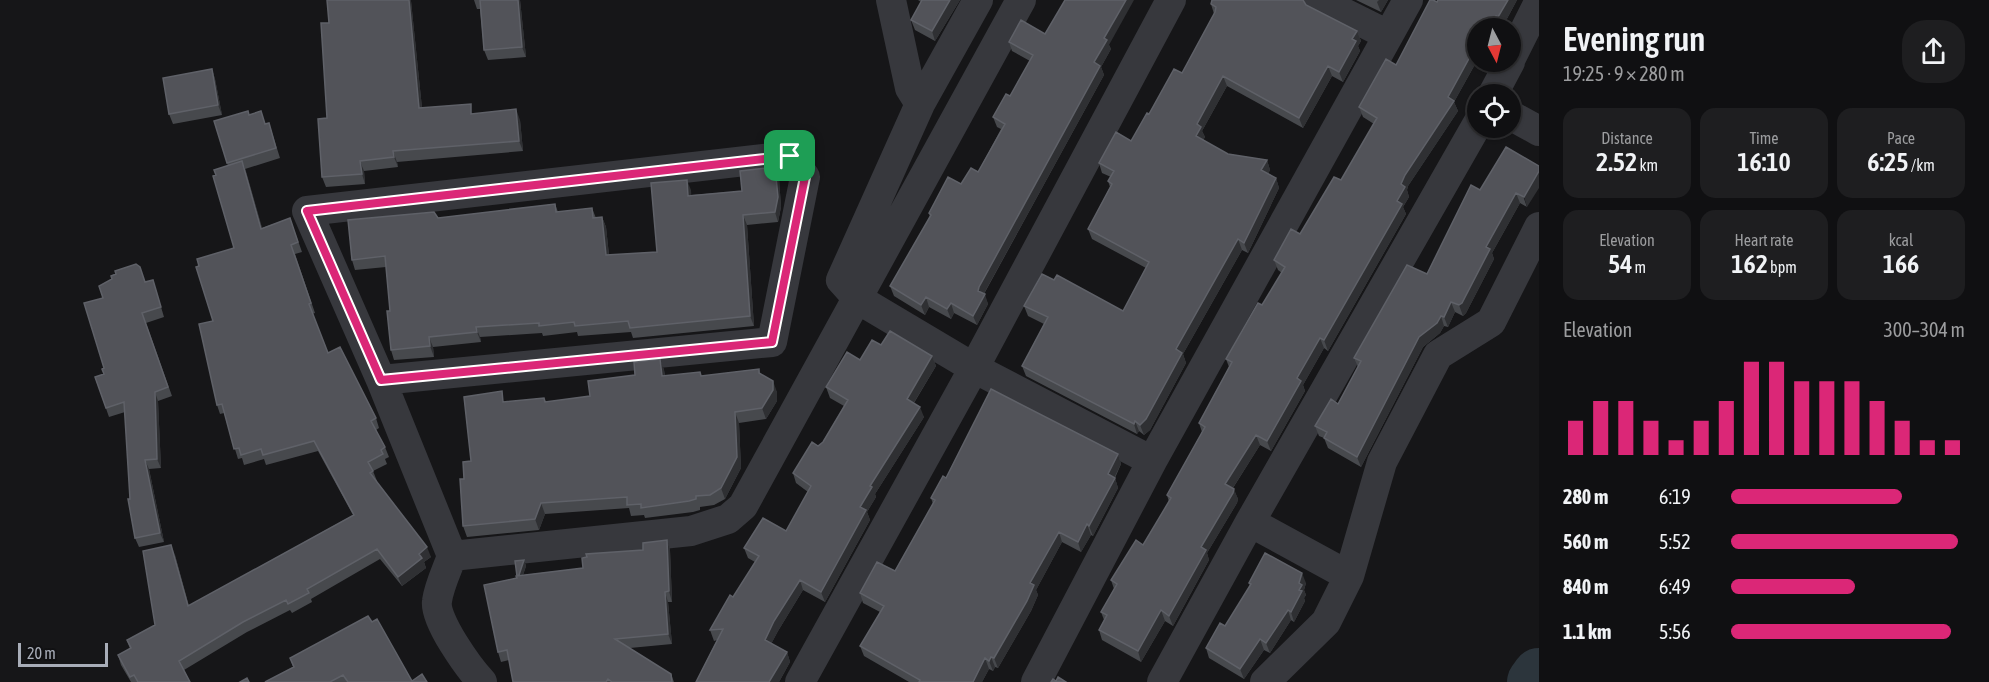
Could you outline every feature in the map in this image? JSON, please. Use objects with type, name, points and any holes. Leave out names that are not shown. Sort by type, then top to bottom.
[{"type":"street","points":[[891,0],[910,88],[920,104]]},
{"type":"street","points":[[978,0],[920,104],[841,280],[858,300],[974,368],[1152,461]]},
{"type":"street","points":[[452,556],[691,531],[728,519],[743,506],[1021,0]]},
{"type":"street","points":[[800,682],[974,368],[1171,0]]},
{"type":"street","points":[[1318,0],[1388,35]]},
{"type":"street","points":[[1036,682],[1152,461],[1408,0]]},
{"type":"street","points":[[1521,39],[1539,2]]},
{"type":"street","points":[[1521,121],[1539,131]]},
{"type":"street","points":[[1162,682],[1250,522],[1469,138]]},
{"type":"street","points":[[381,380],[772,342],[805,177],[790,156],[307,211],[381,380],[452,556],[436,602],[439,617],[473,673],[482,682]]},
{"type":"street","points":[[1265,682],[1326,622],[1349,576],[1382,462],[1438,355],[1491,322],[1539,227]]},
{"type":"street","points":[[1250,522],[1349,576]]},
{"type":"building","points":[[327,0],[409,0],[419,108],[471,104],[471,114],[516,109],[519,141],[393,151],[394,157],[360,161],[362,174],[322,177],[318,119],[327,118],[321,23],[329,23]]},
{"type":"building","points":[[480,0],[518,0],[522,47],[484,50]]},
{"type":"building","points":[[922,0],[950,0],[932,31],[911,20]]},
{"type":"building","points":[[1065,0],[1126,0],[1104,38],[1107,40],[1094,62],[1100,66],[979,287],[978,291],[985,294],[973,316],[951,303],[947,309],[926,297],[921,305],[890,286],[931,215],[929,213],[948,177],[961,184],[971,168],[978,172],[1005,124],[993,117],[1006,94],[1010,96],[1033,55],[1009,42],[1021,20],[1045,34]]},
{"type":"building","points":[[1212,0],[1303,0],[1306,5],[1357,31],[1352,39],[1356,41],[1339,72],[1328,66],[1299,118],[1223,76],[1197,124],[1201,127],[1196,136],[1228,154],[1267,160],[1261,170],[1276,178],[1244,243],[1238,239],[1176,349],[1182,353],[1146,419],[1140,425],[1135,421],[1134,424],[1022,366],[1048,317],[1024,306],[1042,274],[1054,280],[1057,275],[1123,311],[1149,262],[1088,229],[1112,184],[1108,181],[1114,171],[1099,163],[1116,132],[1131,141],[1174,69],[1182,73],[1215,12],[1216,7],[1211,4]]},
{"type":"building","points":[[1430,0],[1437,2],[1438,0],[1508,0],[1498,17],[1467,18],[1467,62],[1448,97],[1454,101],[1405,175],[1401,184],[1405,187],[1397,201],[1402,204],[1324,340],[1320,338],[1297,378],[1301,381],[1267,441],[1256,435],[1225,484],[1234,489],[1233,493],[1201,547],[1206,550],[1169,616],[1161,610],[1138,651],[1099,630],[1107,615],[1101,612],[1117,584],[1111,580],[1136,540],[1143,545],[1171,498],[1167,495],[1205,427],[1199,423],[1232,362],[1226,359],[1258,303],[1262,305],[1285,267],[1274,260],[1291,229],[1300,234],[1334,177],[1341,180],[1377,118],[1359,107],[1386,59],[1396,65]]},
{"type":"building","points":[[212,69],[218,105],[169,114],[163,78]]},
{"type":"building","points":[[248,111],[249,115],[261,111],[265,124],[269,123],[276,148],[227,163],[214,121]]},
{"type":"building","points":[[1506,147],[1539,166],[1539,171],[1524,197],[1516,193],[1486,247],[1490,249],[1462,303],[1459,305],[1451,302],[1444,317],[1441,316],[1437,323],[1419,337],[1357,457],[1324,438],[1327,432],[1315,426],[1331,399],[1338,404],[1361,361],[1354,358],[1407,265],[1427,274],[1471,185],[1480,190]]},
{"type":"building","points":[[242,161],[261,229],[290,218],[298,242],[291,245],[311,303],[309,304],[328,353],[340,347],[376,418],[371,421],[385,447],[381,450],[383,454],[368,462],[373,471],[370,473],[427,547],[419,554],[422,558],[398,577],[377,549],[307,589],[309,593],[288,604],[286,600],[243,622],[179,661],[190,682],[138,682],[134,675],[130,677],[118,655],[131,648],[127,640],[155,625],[143,551],[171,545],[188,606],[354,515],[314,441],[263,455],[261,449],[241,455],[239,448],[234,449],[222,404],[217,405],[199,324],[213,321],[196,267],[199,266],[197,259],[234,248],[213,176],[216,175],[214,170]]},
{"type":"building","points":[[775,167],[778,197],[775,212],[743,215],[750,316],[630,328],[628,321],[575,326],[574,322],[539,326],[539,323],[476,327],[477,332],[429,337],[430,346],[391,350],[385,256],[352,260],[348,220],[434,212],[438,218],[555,204],[556,212],[592,208],[593,218],[602,217],[606,255],[657,252],[651,183],[687,180],[688,196],[742,191],[740,171]]},
{"type":"building","points":[[136,264],[140,267],[145,282],[153,280],[161,307],[142,313],[168,387],[155,392],[157,459],[145,460],[160,533],[135,538],[128,499],[130,499],[124,402],[106,408],[95,377],[104,374],[102,369],[104,368],[84,303],[103,298],[99,286],[112,279],[111,276],[116,274],[115,271]]},
{"type":"building","points":[[890,331],[932,356],[907,399],[920,407],[870,486],[872,487],[860,507],[866,510],[821,592],[800,580],[774,621],[765,640],[787,652],[769,682],[696,682],[723,629],[710,630],[730,595],[733,597],[759,556],[744,548],[763,518],[786,531],[811,486],[793,473],[812,442],[818,446],[823,442],[848,400],[826,387],[847,352],[860,360],[872,340],[881,345]]},
{"type":"building","points":[[660,359],[662,376],[700,372],[701,376],[759,369],[759,373],[773,381],[773,390],[762,408],[735,412],[737,457],[721,488],[710,495],[696,496],[696,499],[689,501],[641,508],[641,504],[627,505],[627,497],[541,503],[535,519],[463,526],[460,479],[464,479],[463,462],[471,461],[464,397],[502,391],[503,402],[544,398],[545,402],[590,396],[588,381],[635,375],[634,362]]},
{"type":"building","points":[[991,389],[1118,454],[1108,474],[1115,478],[1078,542],[1059,532],[1030,583],[1034,585],[1027,601],[994,658],[991,657],[989,661],[985,658],[973,682],[919,682],[920,680],[860,646],[884,606],[860,593],[877,562],[895,571],[935,500],[931,498],[943,476],[946,478]]},
{"type":"building","points":[[667,540],[669,591],[665,592],[668,634],[615,639],[671,674],[672,682],[612,682],[608,679],[606,682],[513,682],[507,650],[498,652],[484,585],[517,578],[516,576],[583,568],[582,558],[587,557],[586,554],[643,550],[643,543]]},
{"type":"building","points":[[1265,553],[1302,573],[1299,583],[1302,585],[1299,590],[1302,591],[1291,612],[1288,610],[1266,643],[1260,639],[1240,669],[1206,648],[1220,623],[1225,626],[1251,584],[1249,583]]},
{"type":"building","points":[[524,560],[519,575],[517,576],[515,561]]},
{"type":"building","points":[[368,616],[372,622],[377,619],[412,681],[422,674],[427,682],[348,682],[343,675],[330,682],[265,682],[294,667],[290,658]]},
{"type":"building","points":[[1058,677],[1066,682],[1051,682],[1053,679],[1056,681]]},
{"type":"waterway","points":[[1534,682],[1539,675]]},
{"type":"route","points":[[790,156],[805,177],[772,342],[381,380],[307,211],[468,193],[790,156]]}]
